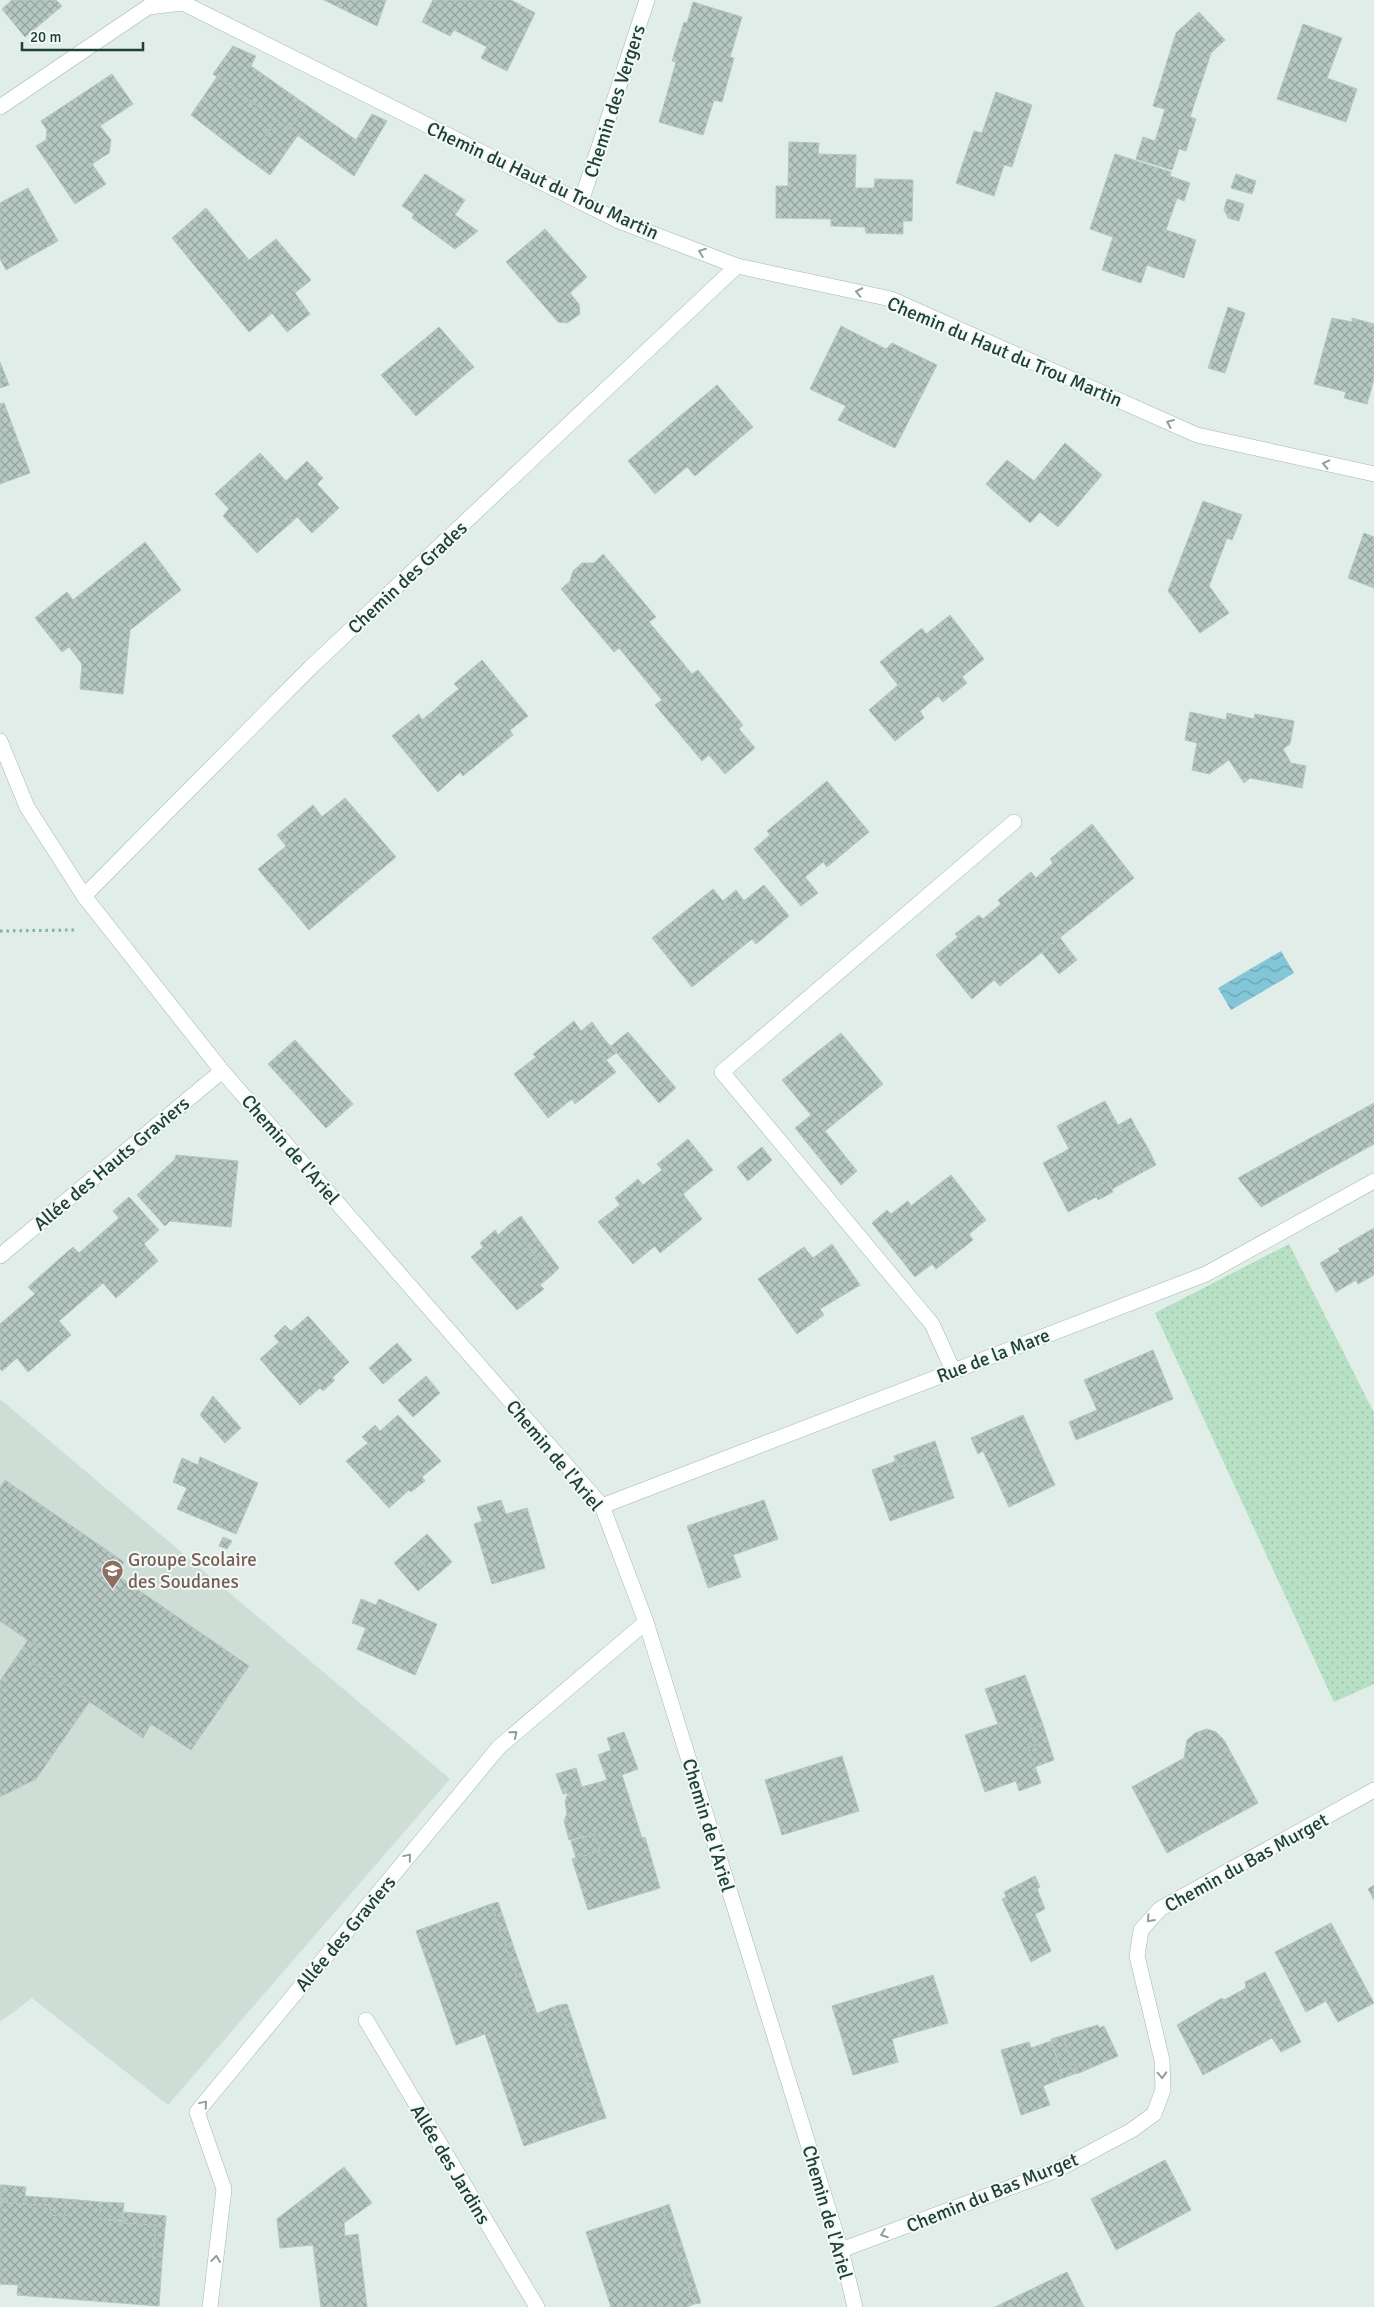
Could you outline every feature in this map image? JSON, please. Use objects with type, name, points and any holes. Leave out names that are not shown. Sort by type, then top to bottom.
[{"type":"street","name":"Chemin des Vergers","points":[[582,202],[647,0]]},
{"type":"street","name":"Chemin du Haut du Trou Martin","points":[[0,107],[148,7],[183,3],[619,221],[738,266],[891,300],[1197,435],[1374,474]]},
{"type":"street","name":"Chemin des Grades","points":[[84,896],[310,668],[738,266]]},
{"type":"street","name":"Chemin de l'Ariel","points":[[0,741],[27,807],[84,896],[222,1071],[602,1506],[646,1622],[841,2250],[854,2307]]},
{"type":"street","points":[[953,1370],[932,1324],[722,1072],[1014,822]]},
{"type":"street","name":"Allée des Hauts Graviers","points":[[0,1256],[222,1071]]},
{"type":"street","name":"Rue de la Mare","points":[[602,1506],[1206,1274],[1374,1181]]},
{"type":"street","name":"Allée des Graviers","points":[[210,2307],[224,2189],[197,2112],[499,1747],[646,1622]]},
{"type":"street","name":"Chemin du Bas Murget","points":[[841,2250],[1057,2170],[1132,2130],[1154,2114],[1163,2090],[1162,2060],[1137,1956],[1141,1930],[1160,1909],[1374,1790]]},
{"type":"street","name":"Allée des Jardins","points":[[366,2020],[537,2307]]},
{"type":"path","points":[[0,931],[110,929]]},
{"type":"shaded area","name":"Groupe Scolaire des Soudanes","points":[[0,1399],[450,1779],[168,2105],[32,1998],[0,2022]]},
{"type":"green space","points":[[1289,1244],[1374,1413],[1374,1684],[1334,1702],[1155,1313]]},
{"type":"water","points":[[1281,951],[1294,973],[1231,1010],[1218,988]]},
{"type":"building","points":[[12,0],[56,0],[62,6],[25,37],[2,9]]},
{"type":"building","points":[[324,0],[386,0],[377,26]]},
{"type":"building","points":[[433,0],[511,0],[535,13],[507,71],[481,58],[487,47],[454,30],[450,36],[422,22]]},
{"type":"building","points":[[693,2],[742,17],[730,57],[734,58],[722,102],[714,100],[703,135],[659,122],[676,62],[672,61],[684,22],[687,23]]},
{"type":"building","points":[[1199,12],[1225,40],[1211,53],[1190,117],[1196,119],[1186,151],[1179,149],[1172,170],[1136,159],[1143,137],[1155,141],[1165,109],[1153,106],[1176,33]]},
{"type":"building","points":[[1303,24],[1342,38],[1327,78],[1357,89],[1346,122],[1277,99]]},
{"type":"building","points":[[233,46],[256,56],[251,66],[305,104],[290,130],[213,74]]},
{"type":"building","points":[[112,74],[133,104],[100,126],[111,140],[109,153],[92,164],[106,184],[75,204],[36,146],[46,140],[47,130],[41,121]]},
{"type":"building","points":[[217,77],[277,120],[248,159],[191,115]]},
{"type":"building","points":[[996,92],[1032,105],[1012,167],[1004,165],[994,196],[956,183],[974,131],[982,133]]},
{"type":"building","points":[[305,104],[356,140],[372,114],[387,121],[354,176],[290,130]]},
{"type":"building","points":[[277,120],[298,135],[270,175],[248,159]]},
{"type":"building","points":[[789,142],[819,143],[818,154],[856,155],[855,188],[874,188],[875,179],[913,180],[912,221],[903,221],[903,234],[866,233],[865,227],[831,226],[831,219],[776,218],[776,186],[788,186]]},
{"type":"building","points":[[1115,154],[1171,172],[1170,176],[1190,183],[1184,201],[1177,198],[1166,230],[1196,240],[1184,278],[1147,265],[1141,283],[1102,270],[1113,237],[1090,229]]},
{"type":"building","points":[[425,174],[465,200],[455,215],[478,231],[455,249],[412,218],[414,214],[402,206]]},
{"type":"building","points":[[1236,174],[1256,181],[1252,194],[1231,188]]},
{"type":"building","points":[[28,188],[58,241],[6,270],[0,259],[0,203]]},
{"type":"building","points":[[1227,199],[1244,204],[1239,221],[1228,218],[1224,209]]},
{"type":"building","points":[[206,208],[249,260],[276,239],[311,280],[295,293],[310,314],[287,332],[272,313],[249,332],[172,238]]},
{"type":"building","points":[[545,229],[587,277],[570,293],[579,304],[580,314],[567,323],[558,322],[506,262]]},
{"type":"building","points":[[1228,307],[1245,313],[1225,373],[1208,368]]},
{"type":"building","points":[[1332,318],[1352,322],[1352,318],[1374,324],[1374,379],[1367,404],[1344,398],[1346,392],[1314,384]]},
{"type":"building","points":[[841,326],[886,349],[892,343],[937,365],[895,448],[838,420],[846,406],[810,389]]},
{"type":"building","points":[[439,327],[474,367],[416,416],[381,375]]},
{"type":"building","points":[[0,362],[9,385],[0,388]]},
{"type":"building","points":[[717,385],[753,427],[695,476],[687,467],[655,494],[628,461],[680,416],[685,422],[696,413],[691,407]]},
{"type":"building","points":[[4,403],[30,473],[0,484],[0,404]]},
{"type":"building","points":[[691,407],[696,413],[685,422],[680,416]]},
{"type":"building","points":[[1065,443],[1102,475],[1058,527],[1040,512],[1030,523],[986,484],[1007,460],[1034,481]]},
{"type":"building","points":[[260,453],[286,481],[307,461],[323,478],[317,484],[339,508],[312,533],[297,517],[292,522],[288,516],[274,529],[278,534],[257,553],[223,516],[229,509],[215,494]]},
{"type":"building","points":[[1203,501],[1242,515],[1232,540],[1227,538],[1209,586],[1229,613],[1200,633],[1168,591]]},
{"type":"building","points":[[288,516],[292,522],[278,534],[274,529]]},
{"type":"building","points":[[1364,533],[1374,537],[1374,588],[1348,578]]},
{"type":"building","points":[[145,542],[181,590],[130,630],[123,694],[80,689],[82,664],[69,647],[62,652],[35,618],[67,592],[73,600]]},
{"type":"building","points":[[603,554],[656,617],[649,622],[692,674],[698,670],[743,725],[739,729],[755,748],[725,774],[709,755],[702,761],[655,705],[662,700],[619,648],[614,652],[561,589],[570,581],[573,571],[582,563],[594,563]]},
{"type":"building","points":[[950,615],[984,659],[962,677],[967,683],[943,702],[938,696],[920,711],[924,718],[895,741],[869,710],[898,685],[880,662],[922,628],[926,634]]},
{"type":"building","points":[[482,660],[528,716],[510,730],[513,735],[463,776],[460,772],[438,792],[392,736],[419,714],[422,720],[433,711],[436,715],[448,705],[445,700],[459,689],[454,684]]},
{"type":"building","points":[[445,700],[448,705],[436,715],[433,711]]},
{"type":"building","points":[[1190,712],[1226,720],[1227,713],[1254,719],[1255,714],[1294,721],[1290,744],[1283,749],[1291,763],[1306,766],[1302,788],[1250,778],[1244,783],[1229,760],[1209,774],[1192,770],[1197,743],[1185,740]]},
{"type":"building","points":[[827,781],[869,832],[827,867],[823,862],[805,877],[818,893],[801,906],[754,849],[770,835],[767,831]]},
{"type":"building","points":[[345,798],[396,857],[309,930],[258,869]]},
{"type":"building","points":[[313,805],[322,817],[286,846],[277,835]]},
{"type":"building","points":[[1092,824],[1134,878],[1000,986],[994,980],[972,999],[936,955],[958,937],[955,934],[979,915],[983,919],[1001,904],[998,900],[1031,872],[1036,878],[1053,863],[1050,859]]},
{"type":"building","points":[[764,885],[789,916],[756,944],[752,939],[692,987],[652,938],[713,889],[731,911]]},
{"type":"building","points":[[736,890],[744,901],[731,911],[723,901]]},
{"type":"building","points":[[1060,938],[1077,960],[1059,974],[1042,953]]},
{"type":"building","points":[[574,1021],[581,1031],[592,1022],[602,1036],[593,1044],[616,1072],[575,1104],[572,1099],[548,1118],[514,1074],[536,1057],[533,1054]]},
{"type":"building","points":[[628,1032],[676,1088],[659,1103],[611,1046]]},
{"type":"building","points":[[841,1033],[883,1084],[825,1131],[857,1171],[841,1185],[795,1128],[811,1115],[782,1080]]},
{"type":"building","points":[[602,1036],[616,1053],[606,1060],[593,1044]]},
{"type":"building","points":[[295,1040],[353,1104],[326,1128],[268,1064]]},
{"type":"building","points":[[1105,1101],[1121,1131],[1134,1124],[1149,1150],[1133,1159],[1141,1173],[1112,1189],[1108,1181],[1093,1189],[1096,1197],[1068,1212],[1043,1163],[1069,1149],[1057,1126]]},
{"type":"building","points":[[1374,1103],[1374,1144],[1261,1207],[1238,1178]]},
{"type":"building","points":[[1131,1118],[1134,1124],[1121,1131],[1118,1125]]},
{"type":"building","points":[[688,1139],[713,1170],[683,1194],[702,1219],[660,1253],[655,1246],[633,1264],[598,1222],[620,1205],[615,1198],[638,1179],[643,1185],[662,1170],[657,1164]]},
{"type":"building","points":[[762,1147],[772,1160],[748,1181],[737,1167]]},
{"type":"building","points":[[1149,1150],[1156,1165],[1141,1173],[1133,1159]]},
{"type":"building","points":[[176,1155],[238,1161],[231,1227],[170,1221],[165,1226],[137,1195],[175,1159]]},
{"type":"building","points":[[951,1175],[986,1220],[969,1234],[973,1240],[936,1269],[932,1264],[915,1277],[872,1223],[887,1210],[891,1214],[908,1201],[911,1206]]},
{"type":"building","points":[[1108,1181],[1113,1192],[1098,1200],[1093,1189]]},
{"type":"building","points":[[129,1197],[159,1230],[144,1244],[158,1261],[116,1298],[103,1283],[89,1295],[58,1260],[73,1247],[79,1253],[119,1218],[113,1211]]},
{"type":"building","points":[[521,1216],[559,1268],[552,1275],[509,1225]]},
{"type":"building","points":[[509,1225],[552,1275],[540,1285],[544,1289],[517,1310],[471,1257],[483,1247],[480,1243],[495,1230],[498,1235]]},
{"type":"building","points":[[1374,1228],[1374,1275],[1358,1284],[1356,1280],[1336,1292],[1320,1263],[1340,1251],[1338,1249]]},
{"type":"building","points":[[832,1244],[860,1285],[820,1309],[824,1315],[797,1334],[758,1279],[804,1247],[813,1258]]},
{"type":"building","points":[[58,1260],[89,1295],[59,1321],[71,1335],[28,1372],[17,1358],[2,1371],[0,1369],[0,1324],[35,1294],[28,1287]]},
{"type":"building","points":[[308,1316],[349,1362],[332,1378],[335,1380],[323,1391],[320,1388],[300,1405],[260,1359],[279,1342],[274,1336],[285,1325],[291,1331]]},
{"type":"building","points":[[397,1343],[412,1360],[383,1384],[369,1368]]},
{"type":"building","points":[[1153,1350],[1173,1399],[1076,1440],[1069,1422],[1097,1410],[1084,1380]]},
{"type":"building","points":[[426,1376],[440,1393],[413,1417],[398,1400]]},
{"type":"building","points":[[213,1396],[241,1428],[225,1443],[200,1415]]},
{"type":"building","points":[[398,1415],[441,1461],[422,1477],[425,1481],[411,1492],[409,1490],[389,1508],[346,1461],[368,1443],[362,1437],[375,1425],[380,1431]]},
{"type":"building","points":[[1023,1415],[1055,1485],[1009,1507],[983,1451],[978,1454],[971,1438]]},
{"type":"building","points":[[935,1441],[939,1453],[898,1468],[894,1456]]},
{"type":"building","points":[[939,1453],[954,1498],[890,1521],[872,1470],[896,1461],[898,1468]]},
{"type":"building","points":[[200,1457],[258,1483],[236,1534],[177,1509],[187,1488],[173,1482],[182,1458],[198,1465]]},
{"type":"building","points":[[5,1480],[124,1562],[115,1574],[249,1666],[191,1750],[151,1724],[143,1738],[28,1660],[38,1647],[0,1621],[0,1488]]},
{"type":"building","points":[[501,1500],[506,1514],[527,1508],[545,1568],[492,1584],[474,1524],[482,1521],[477,1507]]},
{"type":"building","points":[[764,1500],[778,1539],[733,1555],[741,1577],[708,1588],[687,1526]]},
{"type":"building","points":[[427,1534],[452,1562],[435,1577],[410,1549]]},
{"type":"building","points":[[223,1537],[232,1541],[227,1549],[219,1546]]},
{"type":"building","points":[[410,1549],[435,1577],[418,1591],[394,1563]]},
{"type":"building","points":[[361,1599],[376,1605],[379,1599],[437,1624],[415,1675],[357,1649],[366,1628],[352,1623]]},
{"type":"building","points":[[28,1640],[38,1647],[28,1660],[90,1701],[36,1779],[0,1797],[0,1681]]},
{"type":"building","points":[[1025,1675],[1043,1725],[1030,1729],[1036,1745],[1028,1747],[1041,1783],[1019,1791],[1016,1781],[985,1792],[965,1735],[998,1724],[985,1689]]},
{"type":"building","points":[[1043,1725],[1054,1760],[1035,1767],[1028,1747],[1036,1745],[1030,1729]]},
{"type":"building","points":[[1207,1729],[1216,1732],[1224,1740],[1258,1803],[1167,1853],[1132,1787],[1184,1758],[1187,1740],[1195,1733]]},
{"type":"building","points":[[624,1732],[638,1769],[622,1775],[642,1838],[645,1837],[660,1888],[588,1910],[572,1859],[600,1851],[594,1834],[569,1840],[564,1821],[567,1813],[565,1802],[568,1793],[563,1794],[556,1774],[576,1768],[582,1787],[607,1780],[598,1755],[611,1750],[607,1738]]},
{"type":"building","points":[[842,1756],[859,1811],[782,1835],[765,1780]]},
{"type":"building","points":[[594,1834],[600,1851],[576,1858],[571,1841]]},
{"type":"building","points":[[1035,1876],[1040,1887],[1037,1889],[1045,1909],[1035,1914],[1051,1951],[1031,1962],[1002,1899],[1006,1897],[1004,1892]]},
{"type":"building","points":[[1374,1885],[1374,1900],[1368,1889]]},
{"type":"building","points":[[498,1902],[537,2014],[530,2016],[491,1904]]},
{"type":"building","points":[[491,1904],[530,2016],[559,2005],[599,2120],[524,2146],[485,2034],[456,2045],[416,1931]]},
{"type":"building","points":[[1331,1923],[1374,2003],[1338,2022],[1326,2001],[1306,2012],[1275,1952]]},
{"type":"building","points":[[1265,1972],[1301,2042],[1281,2052],[1272,2038],[1203,2075],[1177,2025],[1222,1998],[1224,2000],[1246,1988],[1245,1982]]},
{"type":"building","points":[[933,1975],[948,2023],[892,2039],[898,2062],[853,2075],[832,2006]]},
{"type":"building","points":[[567,2004],[606,2118],[599,2120],[559,2005]]},
{"type":"building","points":[[1098,2025],[1099,2028],[1104,2026],[1118,2056],[1079,2073],[1061,2036]]},
{"type":"building","points":[[1061,2036],[1079,2073],[1074,2074],[1071,2068],[1062,2073],[1051,2039]]},
{"type":"building","points":[[1051,2041],[1063,2078],[1043,2086],[1050,2105],[1021,2115],[1001,2050],[1029,2042],[1031,2048]]},
{"type":"building","points":[[1071,2068],[1074,2074],[1063,2078],[1062,2073]]},
{"type":"building","points":[[1165,2160],[1191,2210],[1116,2250],[1091,2199]]},
{"type":"building","points":[[344,2167],[372,2203],[344,2223],[345,2236],[358,2234],[367,2307],[321,2307],[313,2245],[280,2248],[277,2219]]},
{"type":"building","points":[[0,2185],[3,2185],[1,2202],[51,2205],[50,2215],[65,2216],[66,2199],[101,2202],[100,2219],[156,2225],[153,2260],[162,2261],[159,2306],[17,2295],[18,2285],[0,2284]]},
{"type":"building","points":[[3,2185],[26,2187],[24,2204],[1,2202]]},
{"type":"building","points":[[25,2196],[66,2199],[65,2216],[50,2215],[51,2205],[24,2204]]},
{"type":"building","points":[[101,2202],[124,2203],[122,2220],[100,2219]]},
{"type":"building","points":[[669,2204],[701,2303],[694,2304],[662,2207]]},
{"type":"building","points":[[662,2207],[694,2304],[687,2307],[611,2307],[586,2232]]},
{"type":"building","points":[[124,2212],[166,2216],[162,2261],[153,2260],[156,2225],[122,2223]]},
{"type":"building","points":[[1067,2272],[1084,2307],[995,2307]]},
{"type":"place","name":"Groupe Scolaire des Soudanes","points":[[112,1589]]}]
